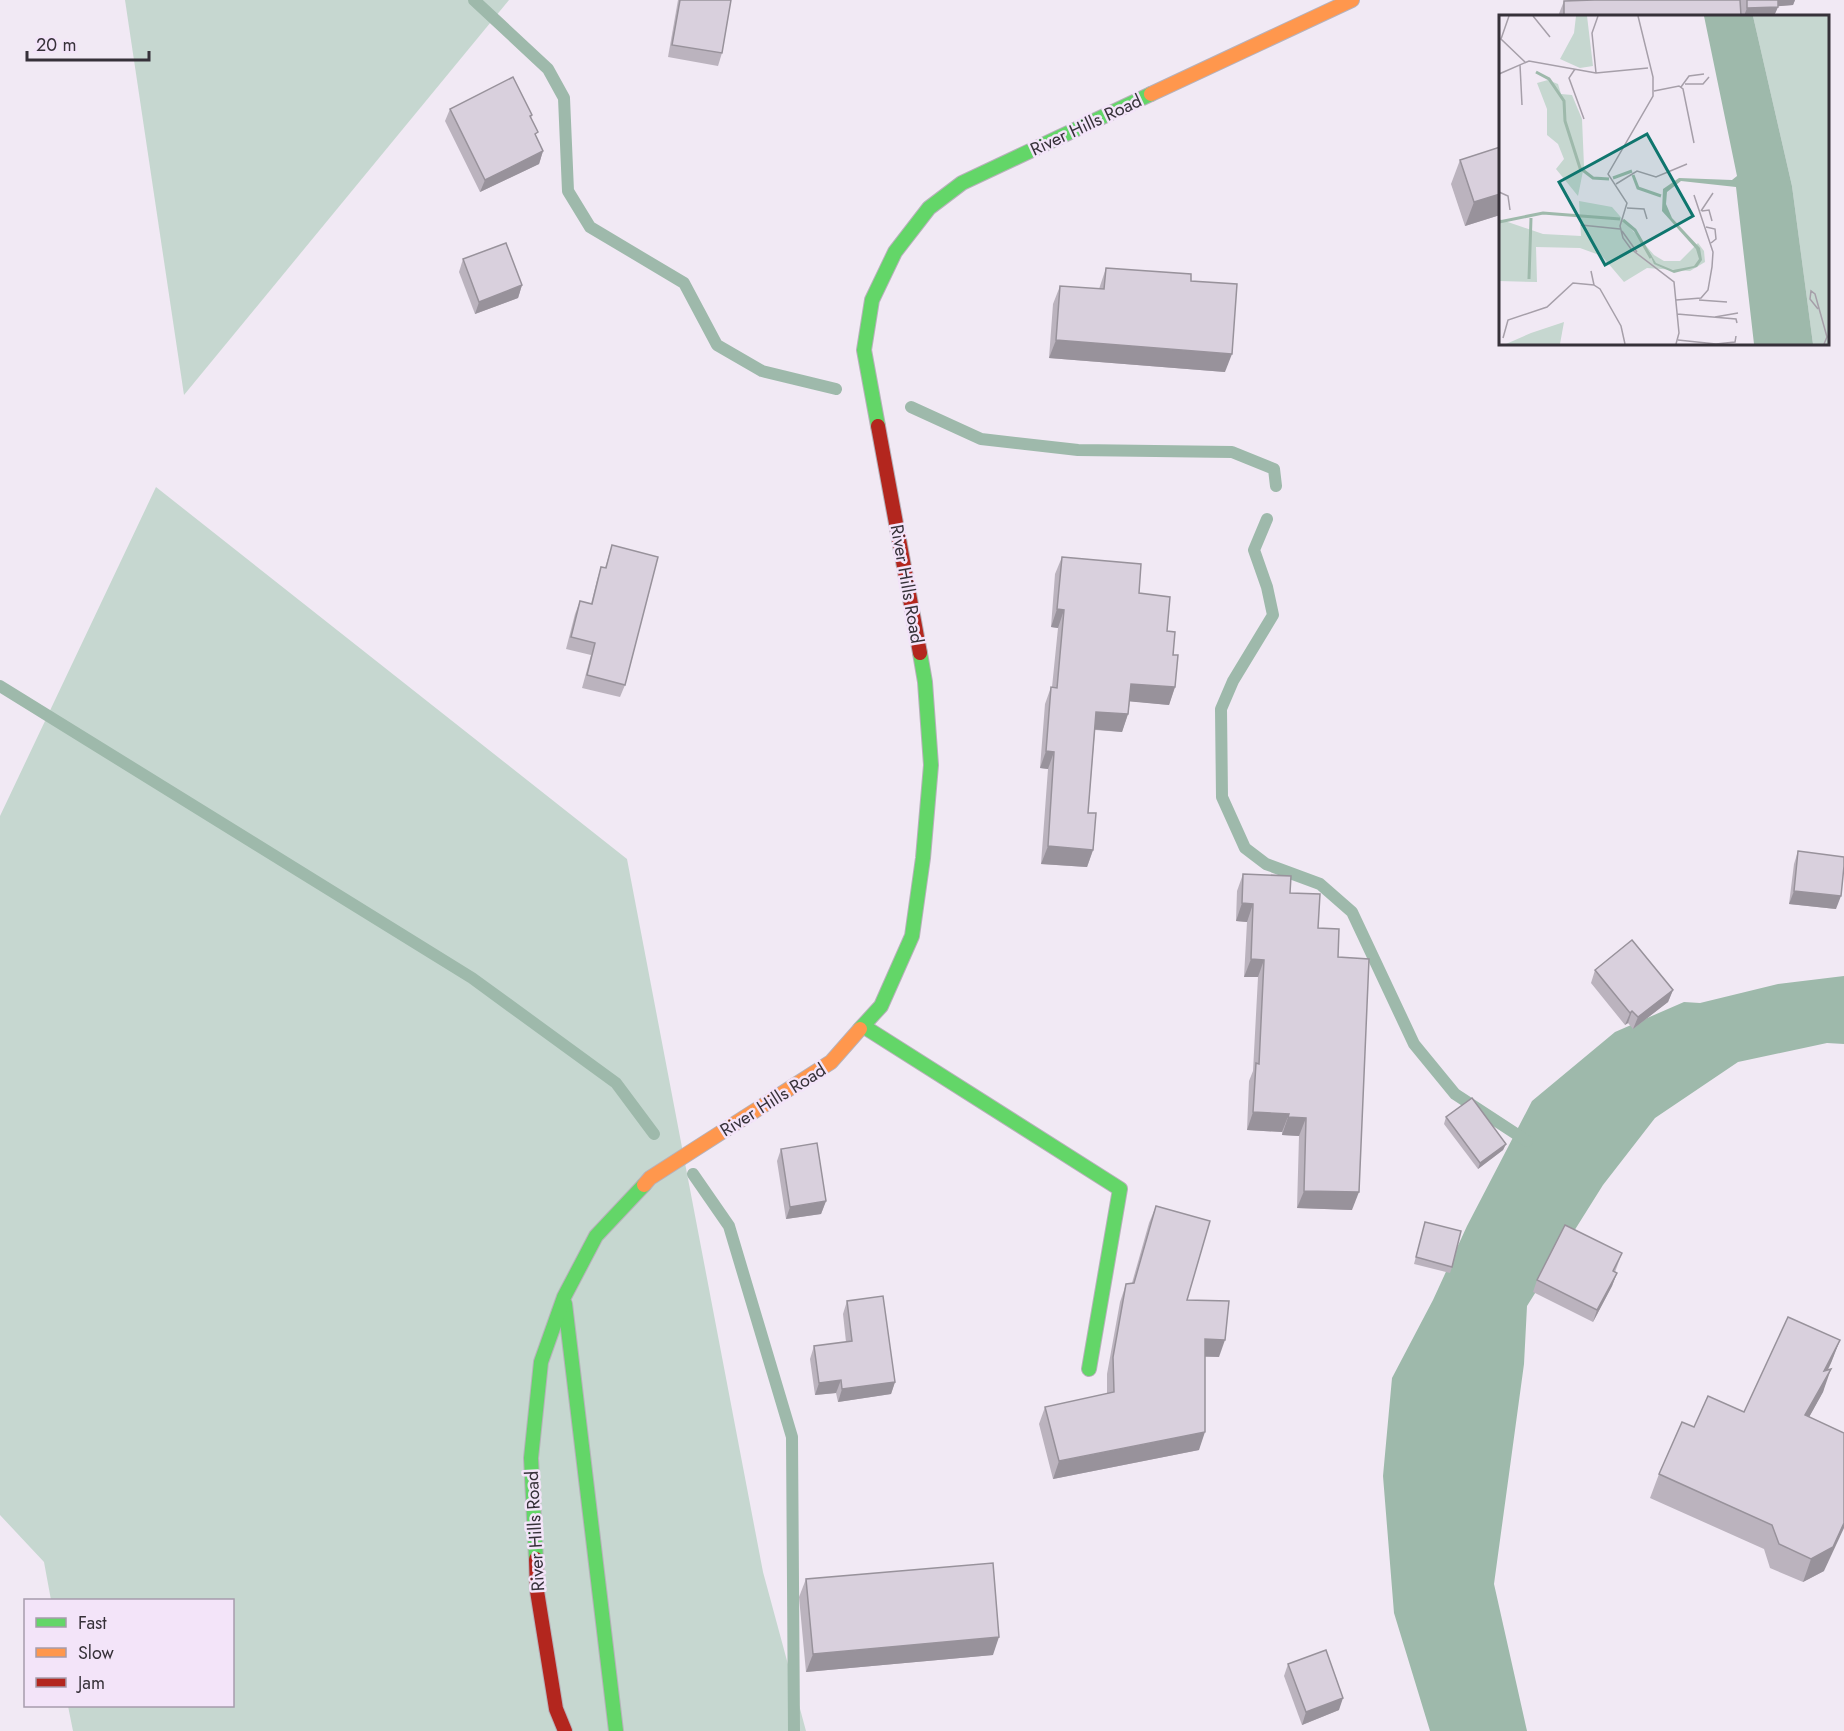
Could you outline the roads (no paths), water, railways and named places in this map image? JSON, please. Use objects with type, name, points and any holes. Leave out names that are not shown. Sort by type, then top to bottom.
[{"type":"street","name":"River Hills Road","points":[[565,1731],[556,1709],[537,1591],[531,1458],[541,1362],[564,1297],[596,1236],[650,1178],[831,1062],[881,1006],[912,936],[923,858],[931,765],[925,682],[864,350],[872,300],[895,252],[929,208],[963,183],[1352,0]]},
{"type":"street","points":[[863,1026],[1120,1189],[1089,1369]]},
{"type":"street","points":[[564,1297],[616,1731]]},
{"type":"waterway","points":[[474,0],[548,69],[564,98],[568,191],[590,227],[684,283],[717,345],[762,371],[836,389]]},
{"type":"waterway","points":[[911,407],[981,439],[1078,450],[1232,452],[1274,469],[1276,486]]},
{"type":"waterway","points":[[1267,519],[1254,550],[1267,587],[1273,615],[1233,681],[1221,709],[1222,797],[1245,848],[1266,864],[1320,884],[1352,912],[1414,1044],[1455,1094],[1527,1141]]},
{"type":"waterway","points":[[0,686],[472,978],[616,1083],[654,1134]]},
{"type":"waterway","points":[[693,1174],[729,1226],[792,1437],[794,1731]]}]
